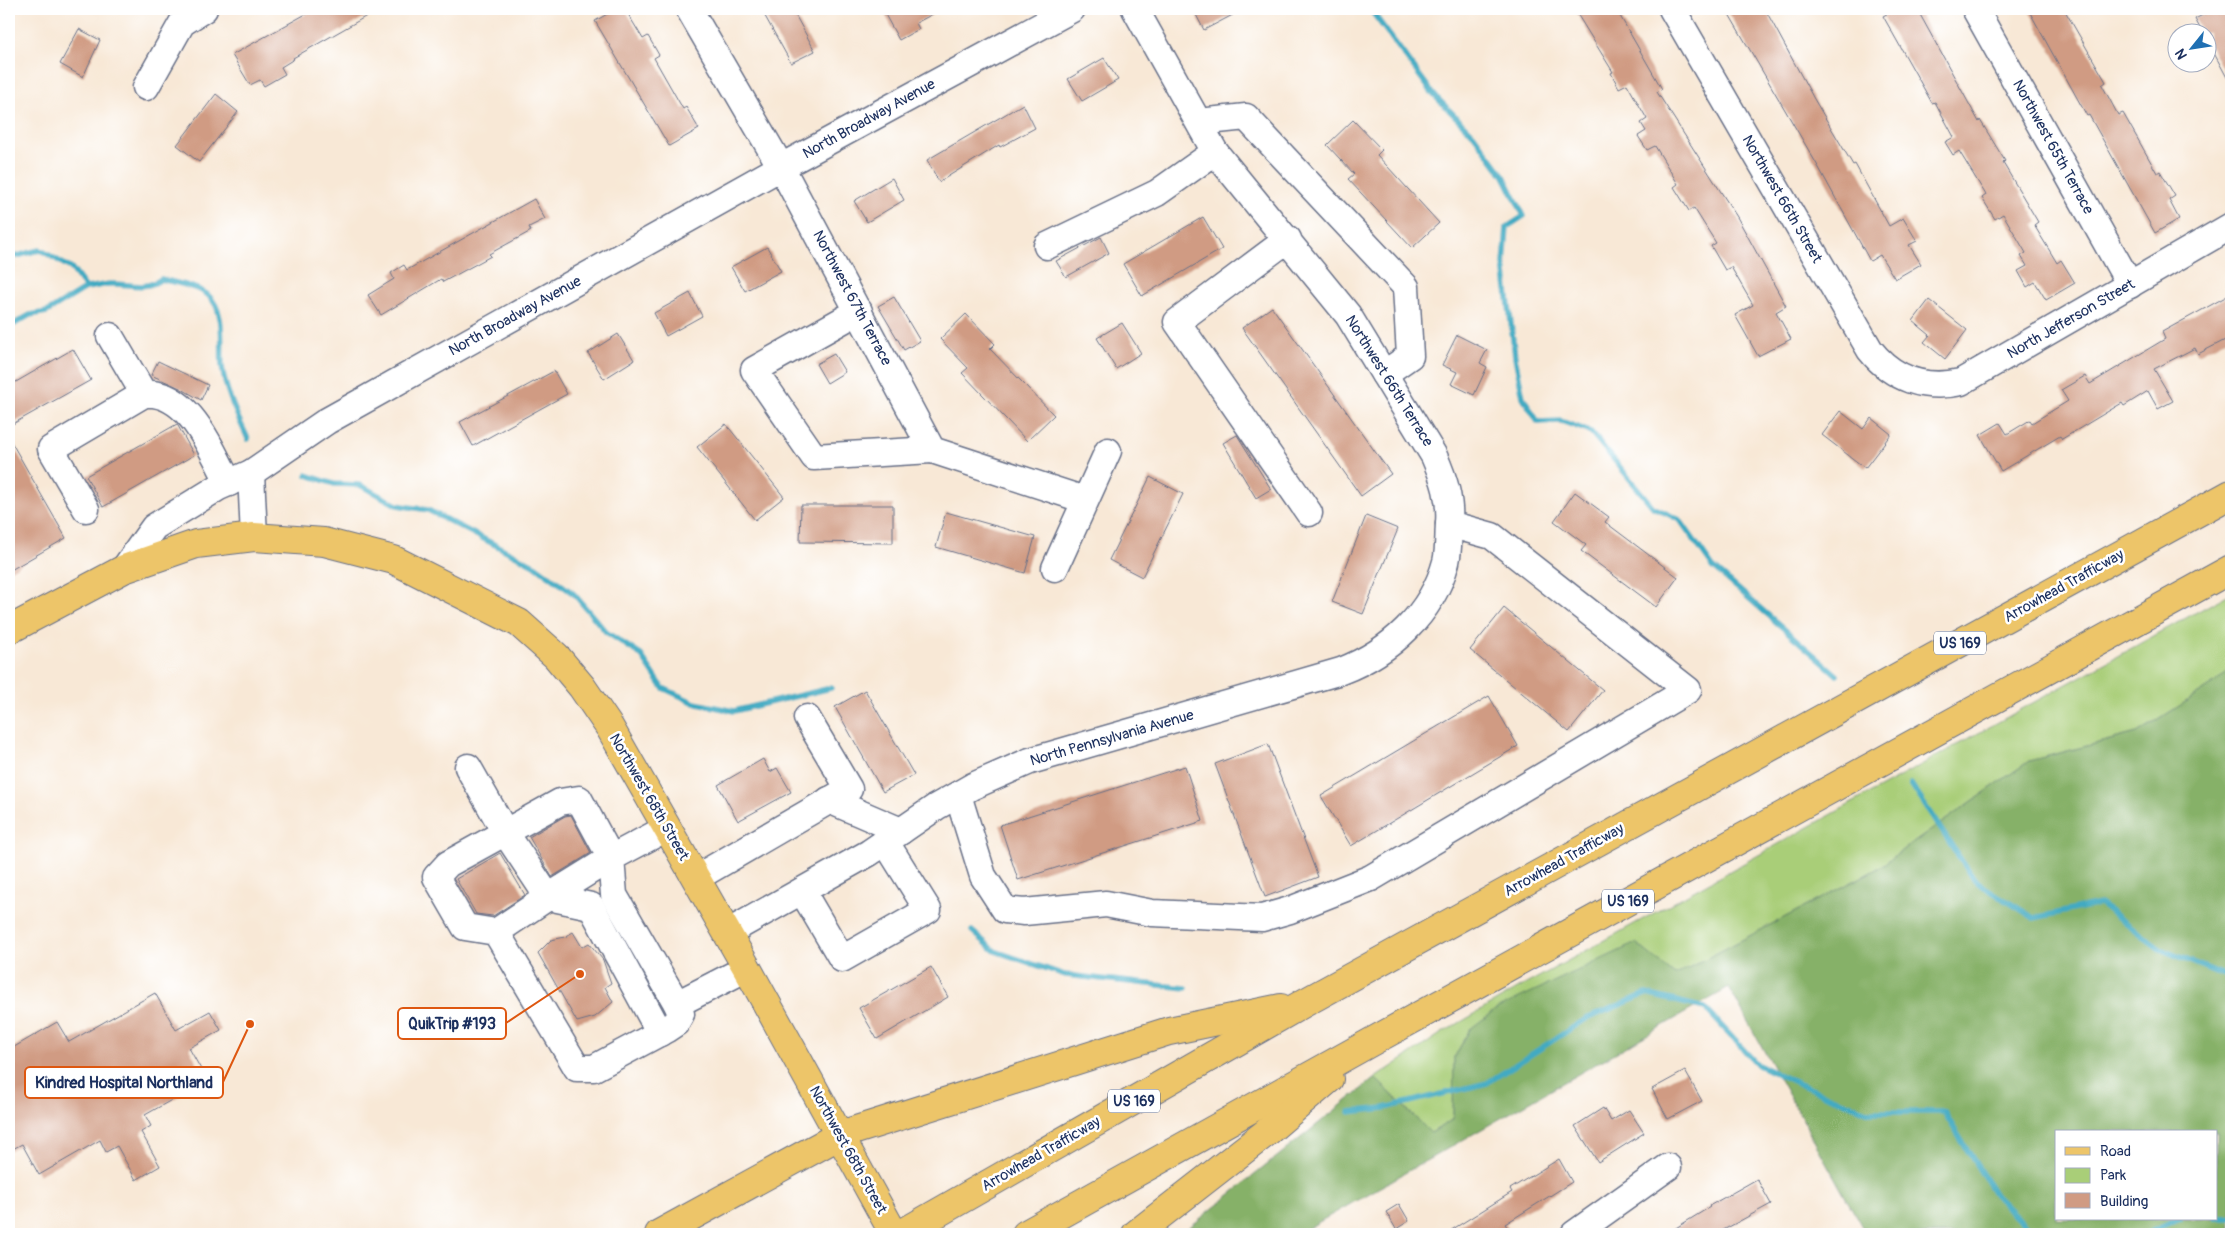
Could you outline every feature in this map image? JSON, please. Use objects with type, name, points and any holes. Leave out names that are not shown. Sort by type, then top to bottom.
[{"type":"main road","name":"Arrowhead Trafficway","points":[[901,1234],[1304,1003],[2231,494]]},
{"type":"main road","points":[[9,630],[124,569],[196,544],[254,537]]},
{"type":"main road","name":"Northwest 68th Street","points":[[254,537],[324,542],[394,560],[519,622],[556,656],[582,687],[610,728],[747,968],[894,1234]]},
{"type":"main road","name":"US 169","points":[[1026,1234],[2231,569]]},
{"type":"main road","points":[[659,1234],[840,1135],[1169,1031],[1304,1003]]},
{"type":"main road","points":[[1136,1234],[1267,1132],[1373,1041]]},
{"type":"street","points":[[146,87],[182,23],[204,9]]},
{"type":"street","name":"Northwest 67th Terrace","points":[[689,9],[781,167],[932,450]]},
{"type":"street","name":"North Broadway Avenue","points":[[124,569],[154,527],[240,478],[327,422],[781,167],[1072,9]]},
{"type":"street","name":"Northwest 66th Terrace","points":[[1135,9],[1215,152],[1288,239],[1348,315],[1434,456],[1445,480],[1450,506],[1449,524]]},
{"type":"street","name":"Northwest 66th Street","points":[[1672,9],[1870,350],[1888,369],[1905,378]]},
{"type":"street","name":"Northwest 65th Terrace","points":[[1975,9],[2130,285]]},
{"type":"street","points":[[1198,122],[1246,117],[1406,287],[1410,356],[1384,374]]},
{"type":"street","points":[[1047,246],[1157,193],[1215,152]]},
{"type":"street","name":"North Jefferson Street","points":[[1905,378],[1936,386],[1962,382],[2231,226]]},
{"type":"street","points":[[1288,239],[1176,322],[1308,513]]},
{"type":"street","points":[[859,311],[754,370],[814,457],[932,450],[1085,500]]},
{"type":"street","points":[[110,336],[144,394]]},
{"type":"street","points":[[86,509],[51,448],[144,394],[154,393],[167,397],[186,412],[240,478],[254,537]]},
{"type":"street","points":[[1055,568],[1108,450]]},
{"type":"street","points":[[958,795],[983,876],[1005,910],[1024,912],[1106,904],[1152,913],[1262,918],[1290,910],[1371,878],[1688,690],[1492,536],[1449,524]]},
{"type":"street","name":"North Pennsylvania Avenue","points":[[727,933],[802,891],[958,795],[1030,761],[1341,671],[1380,652],[1412,624],[1432,595],[1447,561],[1449,524]]},
{"type":"street","points":[[696,878],[849,789],[807,718]]},
{"type":"street","points":[[468,767],[505,832],[548,896],[591,906],[660,1033]]},
{"type":"street","points":[[496,932],[577,1068],[594,1068],[660,1033],[676,1022],[680,1014],[677,1004],[614,895],[611,858],[579,799],[560,802],[505,832],[448,864],[436,877],[465,927],[496,932],[548,896],[611,858],[667,828]]},
{"type":"street","points":[[802,891],[842,959],[928,910],[893,836],[829,800]]},
{"type":"street","points":[[677,1004],[747,968]]},
{"type":"street","points":[[1574,1234],[1668,1167]]},
{"type":"green space","points":[[2231,593],[2231,669],[2209,687],[2137,733],[2029,761],[1875,870],[1675,975],[1470,1029],[1454,1058],[1453,1119],[1431,1133],[1375,1078],[1442,1033],[1526,984]]},
{"type":"green space","points":[[2231,669],[2231,1234],[1866,1234],[1729,988],[1298,1234],[1181,1234],[1375,1078],[1431,1133],[1453,1119],[1454,1058],[1470,1029],[1498,1008],[1636,943],[1675,975],[1875,870],[2029,761],[2137,733],[2209,687]]},
{"type":"building","points":[[315,9],[379,9],[293,58],[281,67],[285,74],[264,86],[260,80],[250,85],[232,55]]},
{"type":"building","points":[[616,9],[625,9],[643,39],[648,36],[659,55],[654,58],[683,109],[686,107],[699,129],[669,146],[595,21]]},
{"type":"building","points":[[761,9],[792,9],[815,51],[791,63]]},
{"type":"building","points":[[882,9],[942,9],[916,23],[919,29],[899,40]]},
{"type":"building","points":[[1193,9],[1244,9],[1204,30]]},
{"type":"building","points":[[1574,9],[1616,9],[1662,89],[1657,92],[1737,217],[1786,306],[1776,312],[1791,339],[1758,356],[1735,315],[1753,305],[1731,267],[1725,270],[1711,246],[1716,243],[1694,208],[1689,211],[1674,187],[1678,184],[1655,146],[1647,150],[1638,136],[1646,131],[1641,123],[1647,119],[1627,84],[1619,88],[1611,73],[1613,72]]},
{"type":"building","points":[[1726,9],[1765,9],[1814,99],[1853,165],[1855,164],[1889,226],[1903,218],[1917,241],[1909,245],[1921,264],[1895,279],[1880,255],[1870,261],[1819,168]]},
{"type":"building","points":[[1896,9],[1917,9],[1979,122],[1980,120],[2005,161],[2003,163],[2038,222],[2034,225],[2057,263],[2061,260],[2075,283],[2046,300],[2035,282],[2027,287],[2018,271],[2027,266],[2021,256],[2026,253],[2003,214],[1995,219],[1982,198],[1986,195],[1959,151],[1953,155],[1945,142],[1954,137],[1935,102],[1932,103],[1883,16]]},
{"type":"building","points":[[2028,9],[2064,9],[2106,82],[2102,85],[2118,115],[2123,113],[2157,173],[2160,171],[2175,196],[2169,200],[2179,219],[2155,233]]},
{"type":"building","points":[[2214,9],[2231,9],[2231,85],[2218,61],[2218,22],[2197,22],[2195,19]]},
{"type":"building","points":[[79,29],[100,40],[83,77],[60,64]]},
{"type":"building","points":[[1104,58],[1118,80],[1082,101],[1068,79]]},
{"type":"building","points":[[216,94],[238,112],[199,162],[177,145]]},
{"type":"building","points":[[1023,104],[1035,128],[1000,147],[999,145],[939,182],[927,160]]},
{"type":"building","points":[[1353,120],[1382,150],[1377,155],[1439,223],[1412,248],[1348,179],[1354,174],[1327,145]]},
{"type":"building","points":[[892,178],[904,200],[867,222],[854,201]]},
{"type":"building","points":[[534,199],[545,219],[529,227],[531,231],[489,254],[491,256],[443,282],[441,279],[381,315],[368,295],[394,279],[391,273],[404,265],[407,270]]},
{"type":"building","points":[[1203,217],[1222,249],[1142,296],[1123,264]]},
{"type":"building","points":[[1101,237],[1109,253],[1066,277],[1056,261]]},
{"type":"building","points":[[767,247],[781,271],[745,291],[731,267]]},
{"type":"building","points":[[690,293],[702,316],[666,336],[654,313]]},
{"type":"building","points":[[2231,294],[2231,337],[2198,354],[2195,348],[2154,369],[2173,401],[2158,409],[2148,391],[2124,406],[2122,403],[2062,439],[2060,436],[2001,471],[1980,435],[2000,423],[2007,434],[2030,420],[2032,423],[2068,401],[2061,390],[2085,376],[2090,384],[2165,339],[2162,332]]},
{"type":"building","points":[[894,297],[920,341],[904,350],[878,306]]},
{"type":"building","points":[[1929,300],[1967,330],[1945,359],[1924,342],[1930,335],[1913,321]]},
{"type":"building","points":[[1272,307],[1391,474],[1361,496],[1242,328]]},
{"type":"building","points":[[966,314],[995,344],[990,349],[1054,415],[1027,441],[962,373],[968,368],[940,339]]},
{"type":"building","points":[[1122,323],[1141,353],[1116,369],[1097,338]]},
{"type":"building","points":[[618,334],[634,360],[604,379],[588,353]]},
{"type":"building","points":[[1457,335],[1487,350],[1480,363],[1487,367],[1474,395],[1451,384],[1457,372],[1442,365]]},
{"type":"building","points":[[73,349],[91,380],[9,426],[9,386]]},
{"type":"building","points":[[834,354],[845,372],[827,383],[816,364]]},
{"type":"building","points":[[158,361],[208,385],[201,400],[151,375]]},
{"type":"building","points":[[554,371],[567,394],[473,446],[460,422]]},
{"type":"building","points":[[1840,411],[1863,429],[1871,418],[1891,434],[1865,468],[1822,435]]},
{"type":"building","points":[[177,424],[194,455],[103,507],[86,476]]},
{"type":"building","points":[[726,424],[784,497],[755,520],[697,447]]},
{"type":"building","points":[[1237,435],[1271,489],[1256,498],[1223,443]]},
{"type":"building","points":[[9,438],[66,538],[9,571]]},
{"type":"building","points":[[1150,477],[1183,494],[1142,577],[1109,560]]},
{"type":"building","points":[[1575,492],[1609,517],[1605,522],[1678,577],[1656,607],[1581,551],[1586,545],[1554,521]]},
{"type":"building","points":[[801,505],[893,505],[893,543],[800,542]]},
{"type":"building","points":[[946,512],[1035,537],[1025,573],[936,547]]},
{"type":"building","points":[[1366,516],[1398,529],[1363,614],[1332,602]]},
{"type":"building","points":[[1504,608],[1603,690],[1569,732],[1470,650]]},
{"type":"building","points":[[865,690],[914,775],[883,792],[835,707]]},
{"type":"building","points":[[1489,696],[1518,746],[1351,846],[1321,796]]},
{"type":"building","points":[[1268,744],[1318,877],[1265,897],[1215,764]]},
{"type":"building","points":[[763,759],[770,772],[777,768],[791,792],[738,821],[718,785]]},
{"type":"building","points":[[1185,766],[1203,821],[1018,880],[1000,825]]},
{"type":"building","points":[[571,815],[591,853],[552,877],[529,837],[565,816]]},
{"type":"building","points":[[500,853],[525,895],[493,916],[476,914],[456,879]]},
{"type":"building","points":[[573,932],[582,947],[589,943],[603,960],[611,983],[605,987],[613,1002],[595,1017],[577,1022],[538,953],[551,940],[565,937]]},
{"type":"building","points":[[931,967],[948,997],[877,1039],[859,1008]]},
{"type":"building","points":[[155,993],[176,1030],[210,1011],[221,1030],[189,1048],[207,1080],[145,1115],[151,1126],[141,1132],[160,1166],[136,1180],[117,1146],[106,1152],[100,1140],[39,1175],[22,1144],[9,1151],[9,1050],[57,1022],[69,1042]]},
{"type":"building","points":[[1685,1071],[1702,1101],[1668,1119],[1652,1089]]},
{"type":"building","points":[[1603,1108],[1611,1121],[1629,1110],[1644,1133],[1598,1162],[1575,1126]]},
{"type":"building","points":[[1559,1159],[1572,1182],[1505,1224],[1508,1228],[1498,1234],[1445,1234],[1512,1192],[1510,1189]]},
{"type":"building","points":[[1757,1179],[1771,1204],[1716,1234],[1666,1234],[1709,1206]]},
{"type":"building","points":[[1399,1204],[1409,1221],[1396,1229],[1386,1212]]},
{"type":"waterway","points":[[1370,9],[1434,95],[1474,135],[1504,176],[1524,216],[1507,227],[1504,264],[1515,357],[1523,397],[1538,422],[1561,421],[1591,432],[1653,507],[1680,520],[1713,567],[1837,675]]},
{"type":"waterway","points":[[9,257],[41,250],[72,269],[86,288],[110,284],[143,286],[155,283],[161,279],[192,287],[208,295],[214,302],[220,319],[222,366],[226,385],[232,404],[248,439]]},
{"type":"waterway","points":[[9,327],[30,315],[47,312],[86,288]]},
{"type":"waterway","points":[[307,475],[334,484],[360,485],[397,505],[428,510],[536,566],[574,594],[606,632],[641,655],[663,688],[695,703],[734,711],[831,688]]},
{"type":"waterway","points":[[1911,784],[1975,881],[2034,918],[2100,904],[2160,949],[2231,978]]},
{"type":"waterway","points":[[972,931],[995,951],[1065,975],[1186,988]]},
{"type":"waterway","points":[[1349,1112],[1385,1108],[1487,1083],[1586,1019],[1646,994],[1705,1008],[1758,1065],[1869,1112],[1944,1112],[1995,1195],[2034,1234]]},
{"type":"waterway","points":[[2218,1218],[2231,1218]]},
{"type":"waterway","points":[[2146,1234],[2178,1220]]},
{"type":"place","name":"QuikTrip #193","points":[[580,974]]},
{"type":"place","name":"Kindred Hospital Northland","points":[[250,1024]]}]
